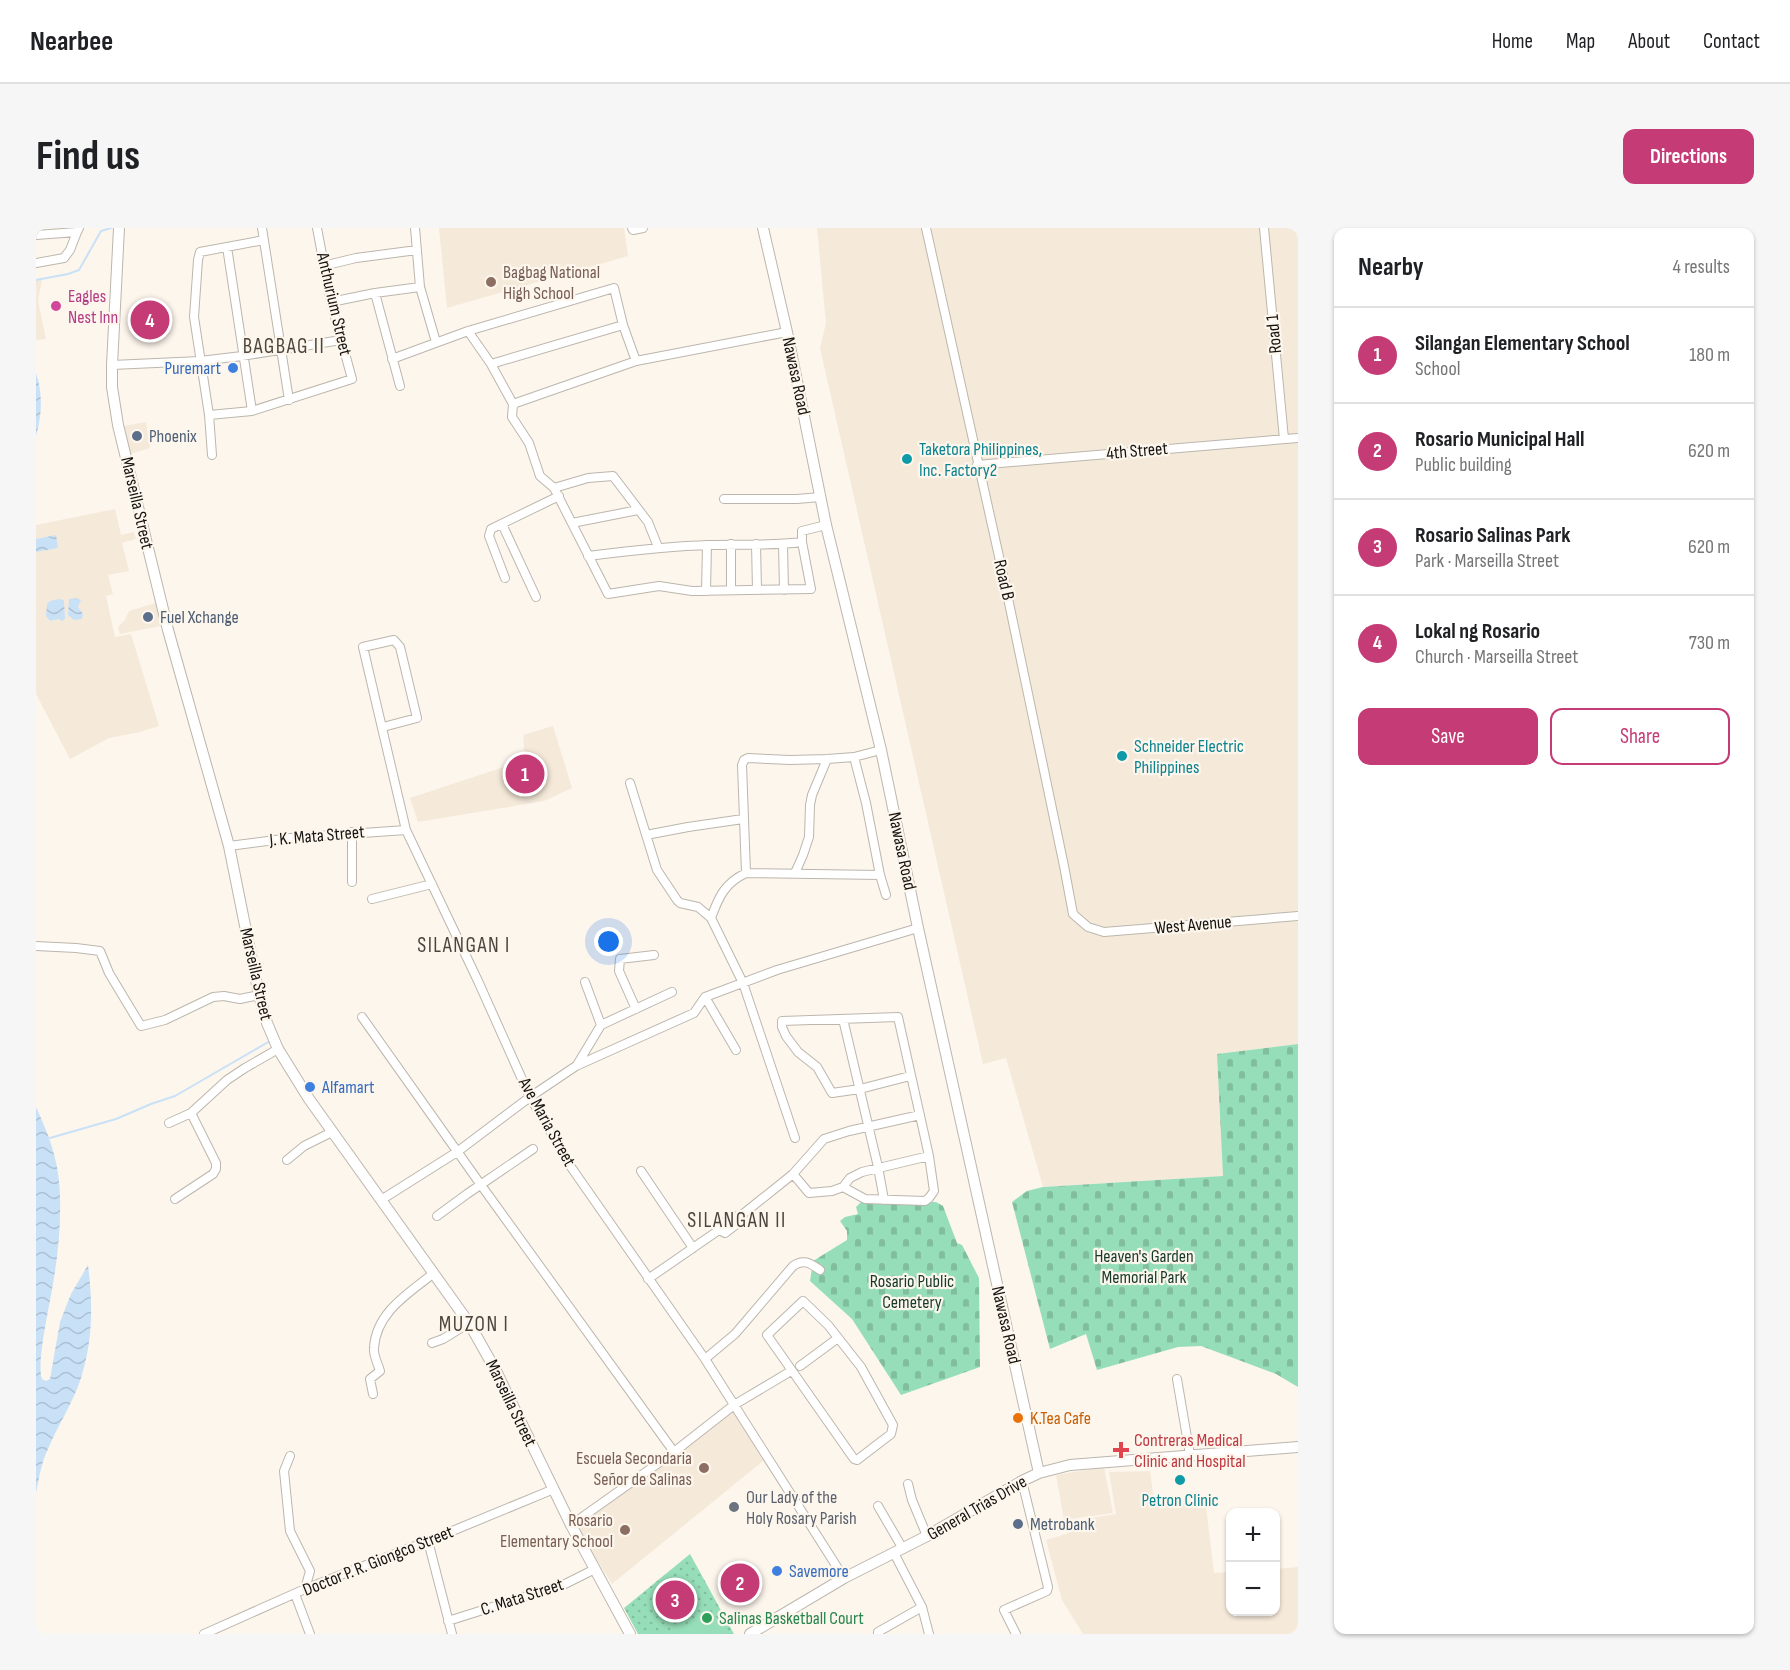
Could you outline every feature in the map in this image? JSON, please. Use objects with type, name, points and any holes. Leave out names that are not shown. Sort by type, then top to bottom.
[{"type":"main road","name":"Marseilla Street","points":[[119,228],[112,365],[115,410],[151,562],[229,846],[259,995],[267,1023],[278,1049],[309,1099],[469,1323],[496,1371],[571,1525],[630,1634]]},
{"type":"main road","name":"Nawasa Road","points":[[763,228],[787,332],[826,525],[880,750],[1039,1473]]},
{"type":"main road","name":"General Trias Drive","points":[[750,1634],[844,1578],[927,1536],[1039,1473],[1070,1465],[1298,1446]]},
{"type":"street","points":[[209,415],[252,411],[289,400],[262,228]]},
{"type":"street","name":"Anthurium Street","points":[[289,400],[352,379],[331,302],[317,228]]},
{"type":"street","points":[[415,228],[420,287],[436,342]]},
{"type":"street","points":[[632,228],[633,230],[643,228]]},
{"type":"street","name":"Road B","points":[[926,228],[1009,603],[1073,914],[1088,927]]},
{"type":"street","name":"Road 1","points":[[1263,228],[1284,439]]},
{"type":"street","points":[[36,235],[78,230],[64,258],[36,263]]},
{"type":"street","points":[[212,455],[209,415],[194,317],[198,260],[200,252],[264,240]]},
{"type":"street","points":[[227,246],[252,411]]},
{"type":"street","points":[[323,266],[356,258],[417,250]]},
{"type":"street","points":[[331,302],[420,287]]},
{"type":"street","points":[[392,359],[468,331],[614,288],[623,325],[636,361]]},
{"type":"street","points":[[375,293],[400,386]]},
{"type":"street","points":[[491,364],[623,325]]},
{"type":"street","points":[[468,331],[491,364],[513,404],[512,417],[529,442],[538,472],[557,492],[608,594],[659,586],[678,590],[706,591],[811,589],[802,531],[826,525]]},
{"type":"street","points":[[513,404],[636,361],[787,332]]},
{"type":"street","points":[[112,365],[200,361],[341,340]]},
{"type":"street","name":"4th Street","points":[[977,465],[1298,438]]},
{"type":"street","points":[[505,578],[489,532],[490,529],[557,492],[588,478],[613,476],[648,522],[658,547]]},
{"type":"street","points":[[724,499],[820,497]]},
{"type":"street","points":[[573,523],[638,510]]},
{"type":"street","points":[[502,524],[537,597]]},
{"type":"street","points":[[588,556],[658,547],[731,544],[783,545],[802,542]]},
{"type":"street","points":[[731,544],[731,590]]},
{"type":"street","points":[[756,544],[757,590]]},
{"type":"street","points":[[706,545],[706,591]]},
{"type":"street","points":[[783,545],[784,590]]},
{"type":"street","name":"Ave Maria Street","points":[[383,727],[417,718],[400,647],[394,640],[363,647],[406,830],[530,1097],[571,1167],[705,1359],[844,1578]]},
{"type":"street","points":[[746,873],[742,765],[746,758],[827,759],[854,757],[880,750]]},
{"type":"street","points":[[854,757],[886,895]]},
{"type":"street","points":[[795,873],[809,837],[812,795],[827,759]]},
{"type":"street","points":[[630,783],[657,870],[680,903],[698,907],[711,918],[743,983],[795,1138]]},
{"type":"street","points":[[646,835],[743,819]]},
{"type":"street","name":"J. K. Mata Street","points":[[229,846],[352,832],[406,830]]},
{"type":"street","points":[[352,832],[352,882]]},
{"type":"street","points":[[711,918],[719,896],[735,878],[746,873],[880,875]]},
{"type":"street","points":[[372,899],[432,884]]},
{"type":"street","name":"West Avenue","points":[[1088,927],[1104,932],[1298,916]]},
{"type":"street","points":[[381,1200],[457,1152],[530,1097],[576,1066],[694,1014],[705,997],[777,970],[918,928]]},
{"type":"street","points":[[36,946],[100,951],[109,973],[141,1026],[165,1020],[213,997],[224,996],[240,999],[259,995]]},
{"type":"street","points":[[636,1009],[619,971],[620,959],[654,955]]},
{"type":"street","points":[[585,982],[602,1025]]},
{"type":"street","points":[[576,1066],[602,1025],[672,992]]},
{"type":"street","points":[[705,997],[736,1050]]},
{"type":"street","points":[[362,1017],[674,1452]]},
{"type":"street","points":[[843,1187],[865,1199],[884,1200],[925,1201],[934,1191],[929,1156],[898,1017],[782,1021],[782,1027],[798,1052],[816,1067],[832,1093],[860,1089],[910,1076]]},
{"type":"street","points":[[843,1019],[884,1200]]},
{"type":"street","points":[[169,1124],[191,1113],[227,1080],[278,1049]]},
{"type":"street","points":[[175,1199],[213,1174],[216,1169],[216,1163],[191,1113]]},
{"type":"street","points":[[648,1279],[719,1230],[726,1220],[733,1216],[738,1218],[793,1174],[824,1139],[920,1115]]},
{"type":"street","points":[[287,1160],[304,1146],[332,1132]]},
{"type":"street","points":[[437,1216],[533,1149]]},
{"type":"street","points":[[793,1174],[809,1193],[832,1191],[843,1187],[850,1178],[862,1172],[929,1156]]},
{"type":"street","points":[[641,1171],[693,1248]]},
{"type":"street","points":[[705,1359],[735,1334],[798,1262],[807,1262],[820,1270]]},
{"type":"street","points":[[373,1394],[370,1379],[380,1371],[374,1349],[381,1321],[400,1300],[434,1273]]},
{"type":"street","points":[[803,1301],[838,1338],[861,1367],[893,1425],[891,1434],[857,1460],[854,1459],[767,1335],[803,1301]]},
{"type":"street","points":[[432,1343],[469,1323]]},
{"type":"street","points":[[800,1365],[838,1338]]},
{"type":"street","points":[[571,1525],[674,1452],[734,1405],[792,1371]]},
{"type":"street","points":[[1177,1379],[1191,1455]]},
{"type":"street","points":[[290,1456],[284,1471],[290,1531],[310,1571],[305,1589]]},
{"type":"street","points":[[1016,1634],[1004,1610],[1047,1591],[1048,1587],[1022,1481]]},
{"type":"street","points":[[908,1484],[927,1536]]},
{"type":"street","name":"Doctor P. R. Giongco Street","points":[[204,1634],[305,1589],[554,1489]]},
{"type":"street","points":[[878,1506],[922,1607],[929,1634]]},
{"type":"street","points":[[428,1541],[452,1634]]},
{"type":"street","name":"C. Mata Street","points":[[448,1621],[565,1584],[595,1569]]},
{"type":"street","points":[[295,1594],[310,1634]]},
{"type":"street","points":[[878,1634],[922,1607]]},
{"type":"shaded area","name":"Bagbag National High School","points":[[439,228],[624,228],[628,256],[447,308]]},
{"type":"shaded area","points":[[817,228],[1298,228],[1298,1044],[1218,1054],[1223,1176],[1043,1187],[1006,1058],[983,1064],[820,348],[826,323]]},
{"type":"shaded area","points":[[42,280],[38,301],[46,339],[36,340],[36,281]]},
{"type":"shaded area","points":[[146,422],[150,448],[130,454],[124,426]]},
{"type":"shaded area","points":[[115,509],[121,535],[134,532],[136,539],[122,543],[129,571],[108,575],[113,594],[106,596],[115,637],[131,634],[159,726],[109,738],[70,759],[36,694],[36,525]]},
{"type":"shaded area","points":[[159,602],[165,625],[120,634],[118,627],[125,620],[129,611]]},
{"type":"shaded area","points":[[553,726],[572,788],[544,801],[418,822],[410,798],[525,760],[523,735]]},
{"type":"shaded area","points":[[734,1411],[768,1457],[612,1584],[575,1525]]},
{"type":"shaded area","points":[[1104,1467],[1113,1513],[1064,1520],[1056,1475]]},
{"type":"shaded area","points":[[1150,1471],[1154,1501],[1205,1498],[1214,1573],[1226,1572],[1226,1616],[1280,1616],[1280,1569],[1298,1567],[1298,1634],[1083,1634],[1062,1600],[1046,1540],[1069,1533],[1067,1522],[1116,1514],[1109,1472]]},
{"type":"green space","name":"Heaven's Garden Memorial Park","points":[[1298,1044],[1298,1387],[1276,1374],[1201,1346],[1178,1347],[1097,1370],[1086,1334],[1050,1349],[1012,1202],[1027,1191],[1043,1187],[1223,1176],[1217,1054]]},
{"type":"green space","name":"Rosario Public Cemetery","points":[[862,1201],[936,1202],[943,1206],[957,1243],[962,1245],[979,1278],[980,1367],[901,1395],[852,1319],[810,1281],[813,1261],[847,1240],[847,1231],[840,1221],[845,1217],[858,1214],[856,1207]]},
{"type":"green space","points":[[690,1554],[734,1634],[638,1634],[624,1608]]},
{"type":"green space","name":"Salinas Basketball Court","points":[[710,1610],[725,1627],[711,1634],[680,1634],[677,1630]]},
{"type":"water","points":[[36,373],[41,404],[36,436]]},
{"type":"water","points":[[56,535],[58,548],[36,552],[36,539]]},
{"type":"water","points":[[59,599],[64,600],[65,619],[50,621],[46,616],[47,604]]},
{"type":"water","points":[[69,599],[81,600],[78,607],[83,614],[82,619],[74,620],[68,615]]},
{"type":"water","points":[[36,1107],[53,1150],[60,1196],[58,1251],[42,1347],[42,1379],[46,1381],[50,1379],[60,1322],[71,1294],[88,1265],[91,1308],[88,1350],[81,1378],[46,1454],[36,1493]]},
{"type":"waterway","points":[[36,280],[79,270],[101,231],[111,228]]},
{"type":"waterway","points":[[50,1138],[116,1119],[175,1096],[270,1041]]},
{"type":"place","name":"Bagbag National High School","points":[[491,282]]},
{"type":"place","name":"Eagles Nest Inn","points":[[56,306]]},
{"type":"place","name":"Lokal ng Rosario","points":[[150,320]]},
{"type":"place","name":"Puremart","points":[[233,368]]},
{"type":"place","name":"Phoenix","points":[[137,436]]},
{"type":"place","name":"Taketora Philippines, Inc. Factory2","points":[[907,459]]},
{"type":"place","name":"Fuel Xchange","points":[[148,617]]},
{"type":"place","name":"Schneider Electric Philippines","points":[[1122,756]]},
{"type":"place","name":"Silangan Elementary School","points":[[525,774]]},
{"type":"place","name":"Alfamart","points":[[310,1087]]},
{"type":"place","name":"K.Tea Cafe","points":[[1018,1418]]},
{"type":"place","name":"Contreras Medical Clinic and Hospital","points":[[1121,1450]]},
{"type":"place","name":"Escuela Secondaria Señor de Salinas","points":[[704,1468]]},
{"type":"place","name":"Petron Clinic","points":[[1180,1480]]},
{"type":"place","name":"Our Lady of the Holy Rosary Parish","points":[[734,1507]]},
{"type":"place","name":"Metrobank","points":[[1018,1524]]},
{"type":"place","name":"Rosario Elementary School","points":[[625,1530]]},
{"type":"place","name":"Savemore","points":[[777,1571]]},
{"type":"place","name":"Rosario Municipal Hall","points":[[740,1583]]},
{"type":"place","name":"Rosario Salinas Park","points":[[675,1600]]},
{"type":"place","name":"Salinas Basketball Court","points":[[707,1618]]},
{"type":"district","name":"BAGBAG II","points":[[284,346]]},
{"type":"district","name":"SILANGAN I","points":[[464,945]]},
{"type":"district","name":"SILANGAN II","points":[[737,1220]]},
{"type":"district","name":"MUZON I","points":[[474,1324]]}]
